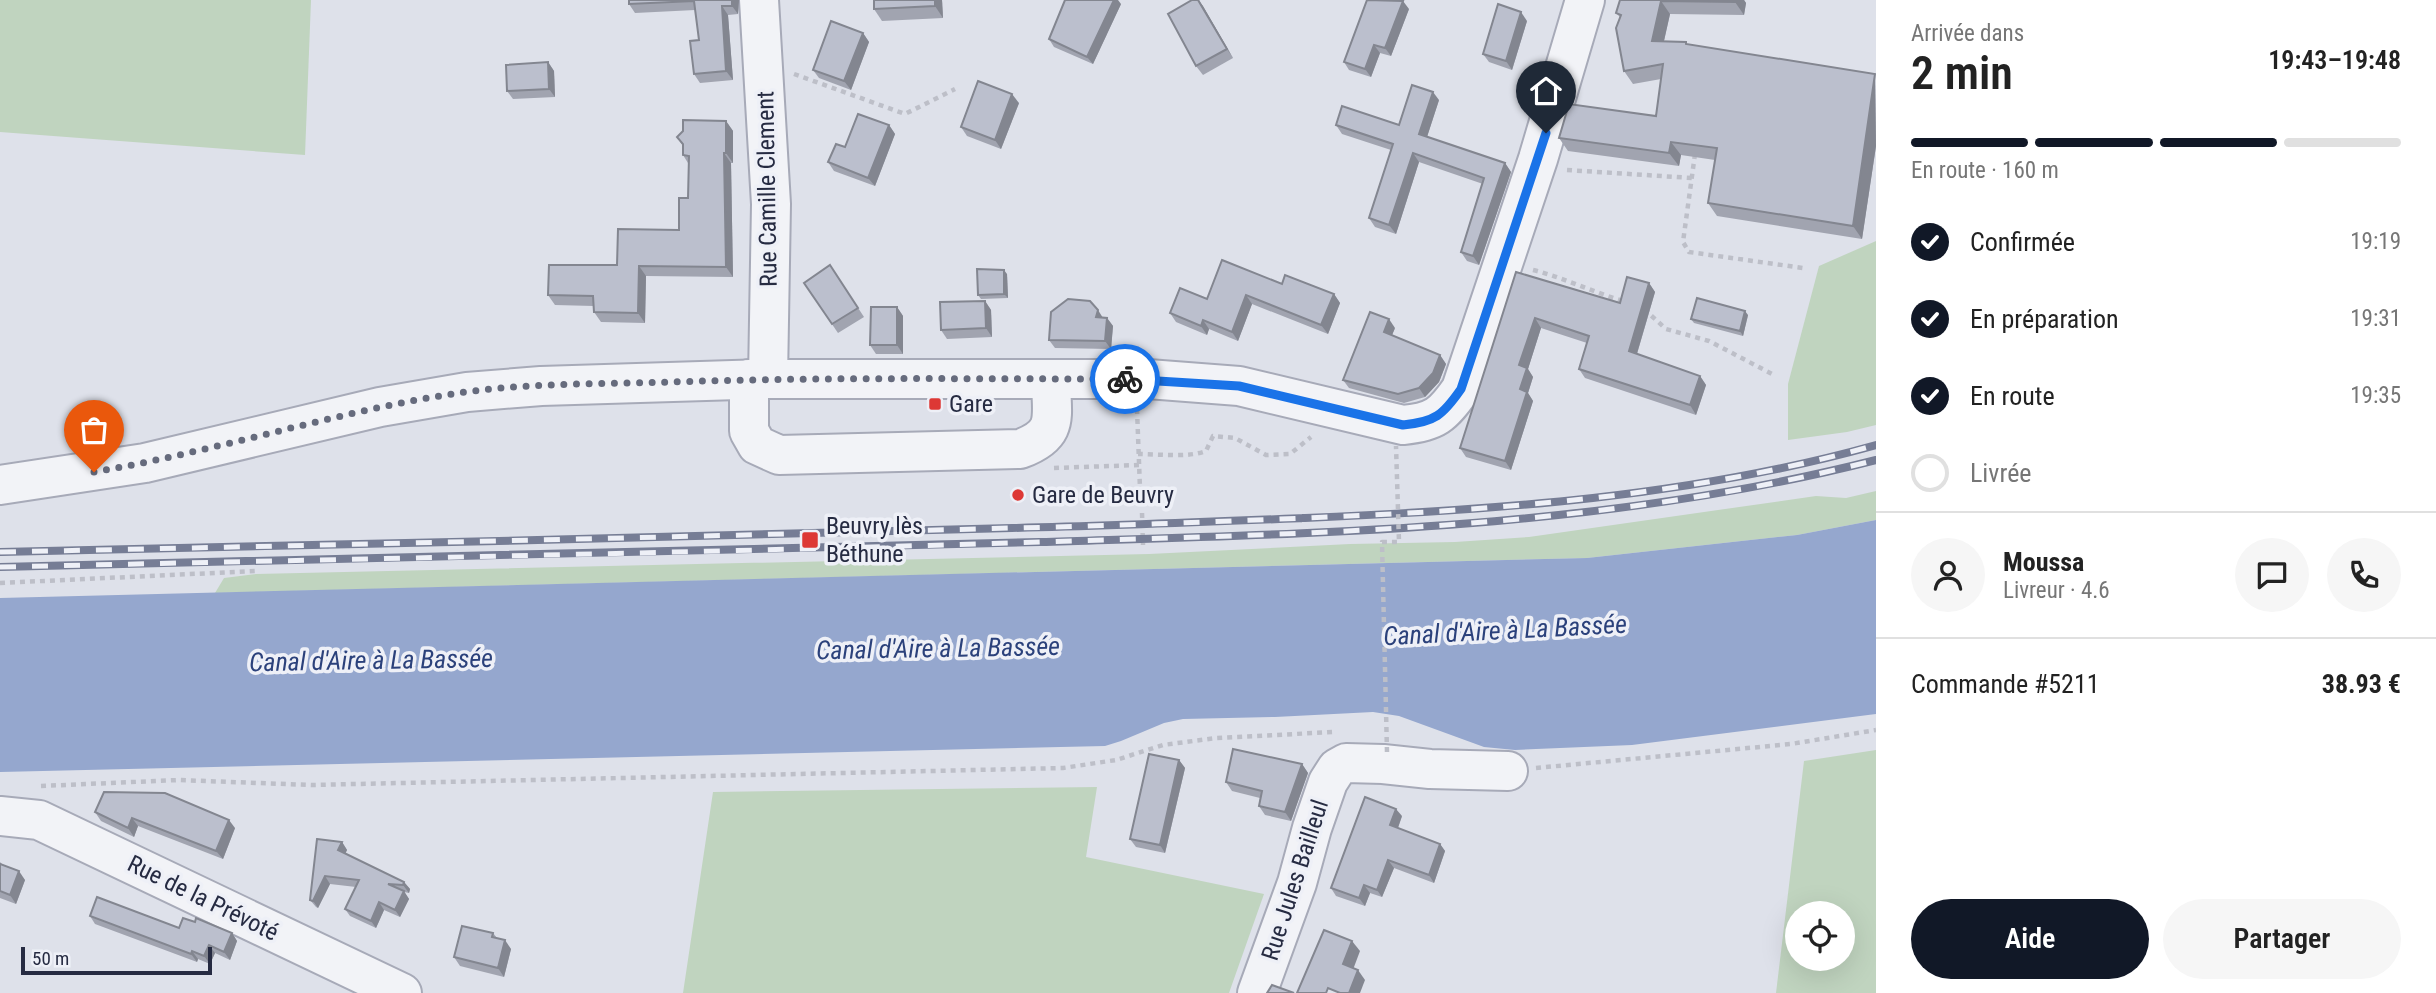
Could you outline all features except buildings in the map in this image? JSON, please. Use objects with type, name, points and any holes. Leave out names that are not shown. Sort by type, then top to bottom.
[{"type":"street","name":"Rue Camille Clement","points":[[759,0],[771,204],[758,379],[749,430],[757,445],[779,456],[1020,449],[1039,442],[1051,427],[1051,379]]},
{"type":"street","points":[[0,485],[145,463],[380,407],[467,392],[541,386],[758,379],[1148,379],[1239,386],[1403,425],[1426,423],[1446,411],[1461,389],[1538,159],[1585,0]]},
{"type":"street","points":[[1340,750],[1346,763],[1508,771]]},
{"type":"street","name":"Rue Jules Bailleul","points":[[1257,993],[1297,883],[1312,828],[1340,750]]},
{"type":"street","name":"Rue de la Prévoté","points":[[0,816],[39,820],[402,993]]},
{"type":"path","points":[[763,64],[905,114],[955,89]]},
{"type":"path","points":[[1697,142],[1684,242],[1689,252],[1803,268]]},
{"type":"path","points":[[1538,159],[1567,170],[1692,178]]},
{"type":"path","points":[[1502,262],[1561,277],[1628,303]]},
{"type":"path","points":[[1641,306],[1666,329],[1709,341],[1776,376]]},
{"type":"path","points":[[1140,489],[1137,408],[1148,379]]},
{"type":"path","points":[[1138,454],[1178,453],[1192,456],[1206,451],[1213,436],[1235,438],[1266,455],[1290,454],[1310,436],[1329,443],[1342,411]]},
{"type":"path","points":[[1387,752],[1382,542],[1399,542],[1396,446]]},
{"type":"path","points":[[1045,468],[1139,465]]},
{"type":"path","points":[[1142,513],[1143,545]]},
{"type":"path","points":[[0,583],[256,572]]},
{"type":"path","points":[[1508,771],[1791,744],[1876,730]]},
{"type":"path","points":[[1377,732],[1390,734]]},
{"type":"path","points":[[27,787],[179,780],[326,785],[1063,768],[1116,760],[1163,745],[1216,738],[1340,750]]},
{"type":"green space","points":[[0,0],[311,0],[305,155],[0,132]]},
{"type":"green space","points":[[1876,241],[1876,425],[1788,440],[1788,384],[1819,266]]},
{"type":"green space","points":[[1876,491],[1876,520],[1797,535],[1587,558],[215,593],[224,578],[256,574],[1149,554],[1350,544],[1455,542],[1529,537],[1816,496],[1846,498]]},
{"type":"green space","points":[[1876,750],[1876,993],[1776,993],[1785,918],[1785,971],[1855,971],[1855,901],[1787,901],[1804,761]]},
{"type":"green space","points":[[1097,787],[1086,857],[1264,894],[1229,993],[683,993],[713,792]]},
{"type":"water","name":"Canal d'Aire à La Bassée","points":[[1876,520],[1876,714],[1632,745],[1515,750],[1484,747],[1399,716],[1373,712],[1183,719],[1164,723],[1105,746],[0,772],[0,598],[1587,558],[1797,535]]},
{"type":"railway","points":[[0,552],[1049,527],[1449,511],[1664,489],[1806,463],[1876,445]]},
{"type":"railway","points":[[0,567],[780,549],[1356,531],[1461,524],[1669,501],[1773,483],[1876,460]]},
{"type":"way so far","points":[[94,472],[145,463],[380,407],[467,392],[541,386],[748,379],[1125,379]]},
{"type":"place","name":"Gare","points":[[935,404]]},
{"type":"place","name":"Gare de Beuvry","points":[[1018,495]]},
{"type":"place","name":"Beuvry lès Béthune","points":[[810,540]]},
{"type":"route","points":[[1125,379],[1239,386],[1403,425],[1426,423],[1446,411],[1461,389],[1546,133]]}]
